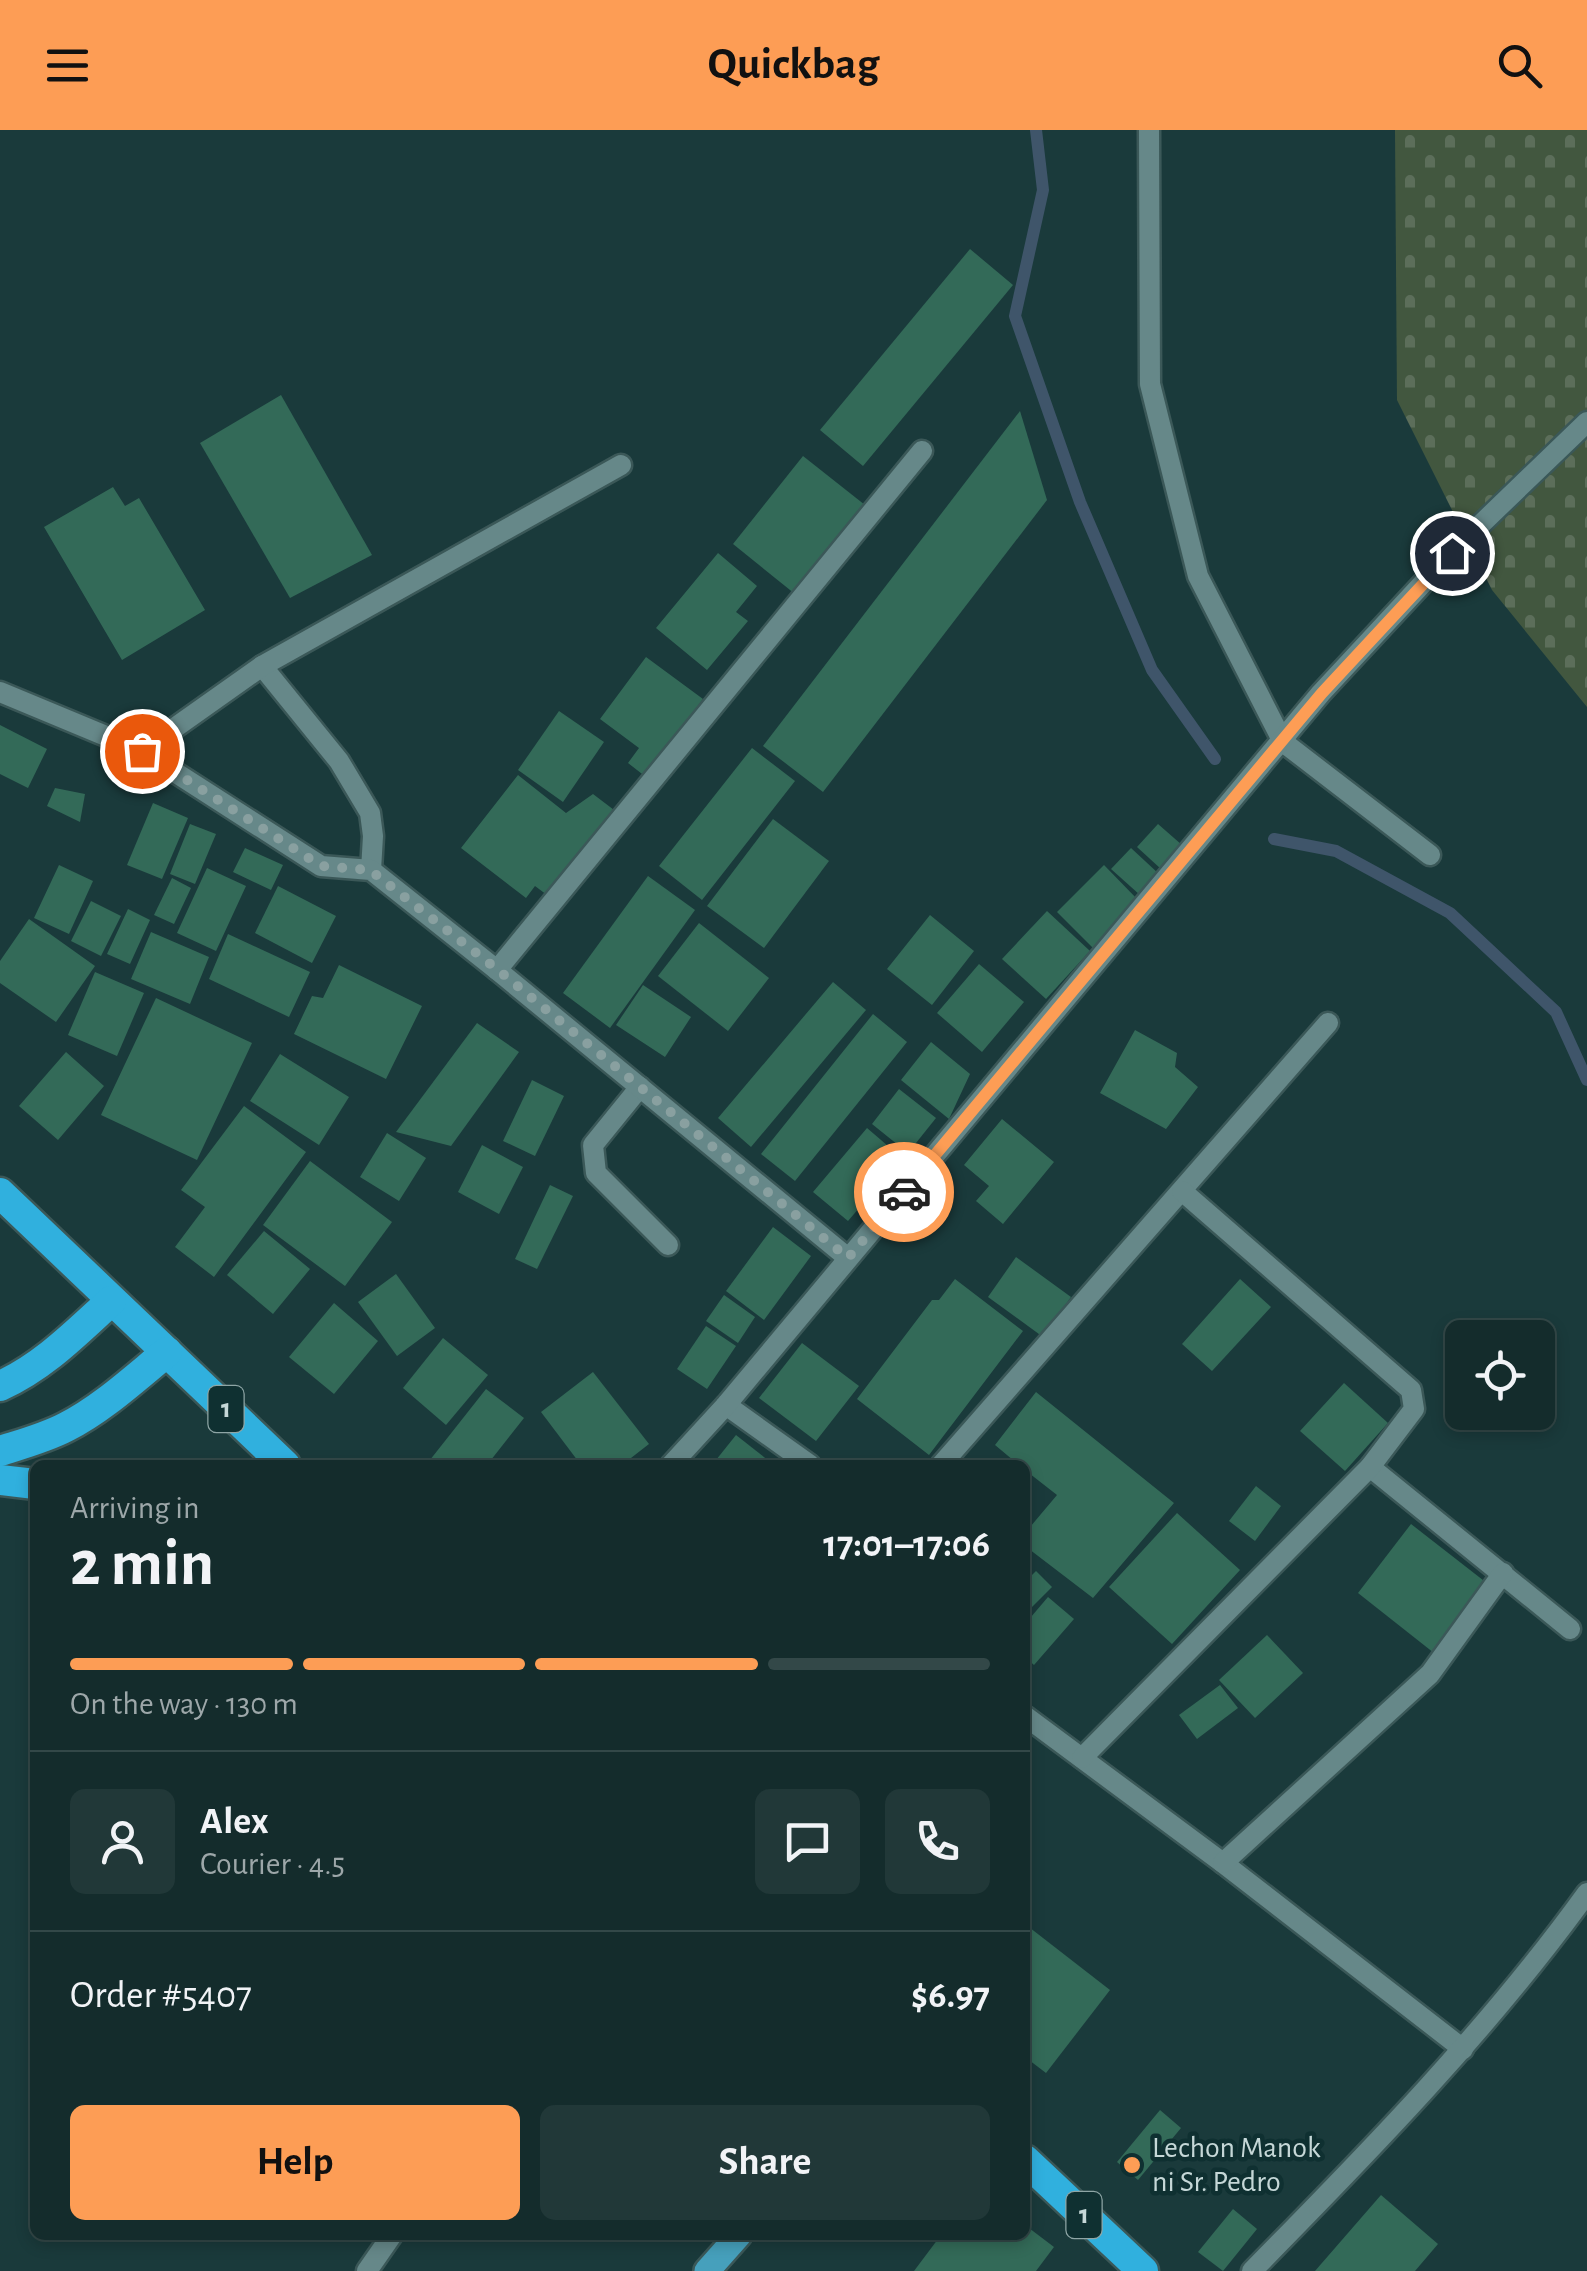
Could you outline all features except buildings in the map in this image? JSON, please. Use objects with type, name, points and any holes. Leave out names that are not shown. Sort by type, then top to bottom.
[{"type":"highway","name":"1","points":[[0,1193],[280,1460]]},
{"type":"highway","points":[[0,1386],[60,1348],[111,1300]]},
{"type":"highway","points":[[0,1451],[37,1440],[98,1408],[167,1352]]},
{"type":"highway","points":[[0,1480],[30,1483]]},
{"type":"highway","name":"1","points":[[1030,2165],[1143,2271]]},
{"type":"main road","points":[[707,2271],[735,2240]]},
{"type":"street","points":[[1149,130],[1150,384],[1198,576],[1283,742],[1430,856]]},
{"type":"street","points":[[676,1460],[726,1406],[1322,693],[1452,553],[1587,422]]},
{"type":"street","points":[[498,970],[922,451]]},
{"type":"street","points":[[142,751],[262,666],[621,464]]},
{"type":"street","points":[[262,666],[339,761],[370,813],[370,870]]},
{"type":"street","points":[[0,692],[142,751],[321,866],[370,870],[498,970],[848,1258]]},
{"type":"street","points":[[946,1460],[1328,1023]]},
{"type":"street","points":[[640,1086],[592,1145],[596,1173],[668,1244]]},
{"type":"street","points":[[1082,1758],[1370,1467],[1414,1410],[1412,1390],[1182,1191]]},
{"type":"street","points":[[726,1406],[803,1460]]},
{"type":"street","points":[[1370,1467],[1570,1629]]},
{"type":"street","points":[[1223,1863],[1430,1674],[1502,1572]]},
{"type":"street","points":[[1030,1720],[1223,1863],[1462,2049]]},
{"type":"street","points":[[1252,2271],[1462,2049],[1587,1894]]},
{"type":"street","points":[[367,2271],[389,2240]]},
{"type":"green space","points":[[1395,130],[1587,130],[1587,707],[1492,590],[1397,400]]},
{"type":"waterway","points":[[1036,130],[1043,190],[1015,316],[1080,502],[1152,670],[1215,759]]},
{"type":"waterway","points":[[1274,839],[1336,851],[1450,913],[1556,1012],[1587,1080]]},
{"type":"way so far","points":[[142,751],[321,866],[370,870],[498,970],[848,1258],[904,1192]]},
{"type":"place","name":"Lechon Manok ni Sr. Pedro","points":[[1132,2165]]},
{"type":"route","points":[[904,1192],[1322,693],[1452,553]]}]
